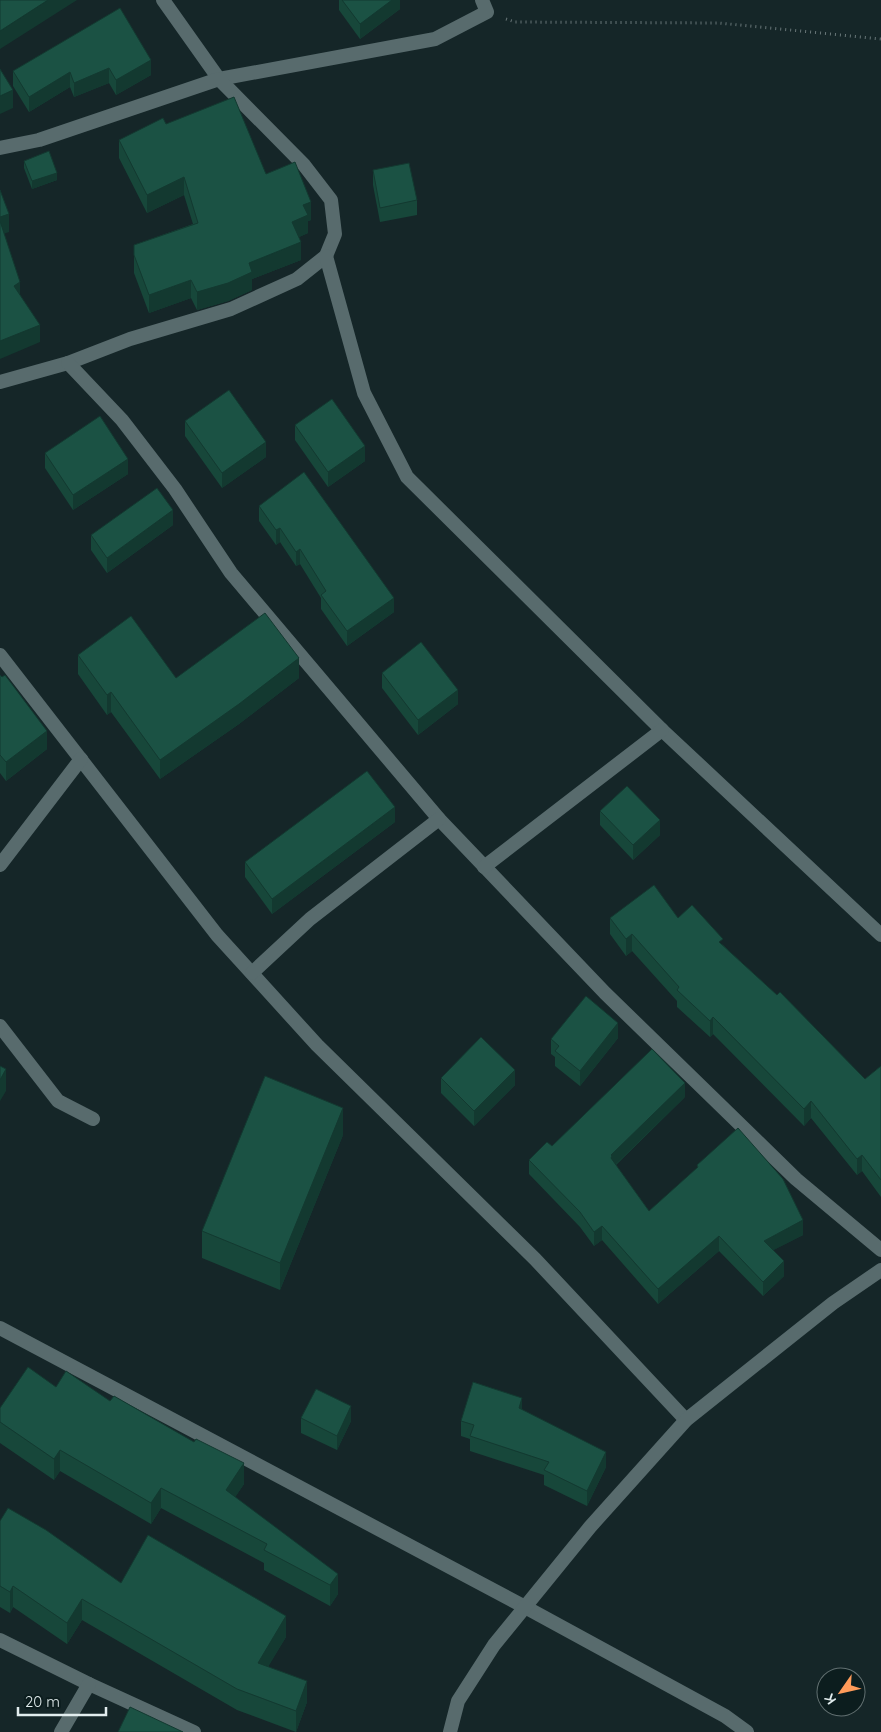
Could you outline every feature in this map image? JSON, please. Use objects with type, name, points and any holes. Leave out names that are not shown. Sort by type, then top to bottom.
[{"type":"street","points":[[0,382],[68,364],[130,339],[231,309],[297,280],[326,256],[335,234],[331,200],[304,165],[219,79],[163,0]]},
{"type":"street","points":[[0,148],[39,140],[219,79],[435,39],[485,6]]},
{"type":"street","points":[[326,256],[364,393],[407,477],[662,730],[881,935]]},
{"type":"street","points":[[68,364],[122,420],[175,489],[231,573],[439,819],[605,993],[782,1166],[881,1250]]},
{"type":"street","points":[[0,655],[217,935],[317,1045],[535,1259],[686,1420]]},
{"type":"street","points":[[484,867],[662,730]]},
{"type":"street","points":[[0,865],[81,759]]},
{"type":"street","points":[[252,973],[310,919],[439,819]]},
{"type":"street","points":[[0,1026],[58,1101],[93,1119]]},
{"type":"street","points":[[450,1732],[458,1701],[494,1645],[590,1527],[686,1420],[833,1303],[881,1270]]},
{"type":"street","points":[[0,1328],[525,1606],[725,1716],[747,1732]]},
{"type":"street","points":[[0,1640],[89,1684],[194,1732]]},
{"type":"street","points":[[60,1732],[89,1684]]},
{"type":"path","points":[[485,6],[516,22],[719,23],[881,39]]},
{"type":"building","points":[[0,0],[48,0],[0,31]]},
{"type":"building","points":[[342,0],[392,0],[360,24]]},
{"type":"building","points":[[120,8],[151,60],[116,80],[109,68],[74,83],[70,72],[29,97],[13,71]]},
{"type":"building","points":[[0,69],[13,90],[0,96]]},
{"type":"building","points":[[234,97],[266,174],[295,162],[311,202],[303,205],[308,215],[292,222],[301,242],[249,263],[252,272],[228,283],[197,292],[191,280],[149,295],[134,255],[134,245],[198,223],[184,177],[147,195],[119,140],[163,118],[166,124]]},
{"type":"building","points":[[49,151],[57,173],[32,181],[24,161]]},
{"type":"building","points":[[409,163],[417,200],[380,208],[373,170]]},
{"type":"building","points":[[0,190],[9,214],[0,217]]},
{"type":"building","points":[[0,221],[20,282],[14,286],[40,325],[0,341]]},
{"type":"building","points":[[229,390],[266,442],[222,473],[185,421]]},
{"type":"building","points":[[332,399],[365,446],[328,472],[295,425]]},
{"type":"building","points":[[100,416],[128,459],[73,495],[45,453]]},
{"type":"building","points":[[304,472],[394,598],[347,631],[321,595],[326,591],[300,549],[296,552],[280,528],[276,530],[259,506]]},
{"type":"building","points":[[157,488],[173,510],[107,558],[91,535]]},
{"type":"building","points":[[265,613],[299,658],[239,704],[160,760],[111,692],[107,695],[78,655],[131,616],[176,678]]},
{"type":"building","points":[[421,642],[458,690],[418,720],[382,673]]},
{"type":"building","points":[[0,675],[2,677],[5,675],[47,731],[6,762],[0,755]]},
{"type":"building","points":[[367,771],[395,807],[272,899],[245,862]]},
{"type":"building","points":[[627,786],[660,820],[633,845],[600,811]]},
{"type":"building","points":[[654,885],[678,918],[692,905],[723,939],[719,942],[777,995],[780,992],[865,1079],[881,1066],[881,1180],[862,1155],[857,1159],[811,1101],[804,1109],[713,1017],[710,1021],[677,990],[679,987],[632,934],[626,939],[610,918]]},
{"type":"building","points":[[586,996],[618,1023],[580,1071],[555,1051],[559,1046],[551,1039]]},
{"type":"building","points":[[481,1037],[515,1070],[474,1111],[441,1078]]},
{"type":"building","points":[[652,1049],[685,1083],[611,1155],[611,1158],[649,1211],[738,1128],[783,1179],[803,1220],[764,1241],[784,1261],[763,1282],[719,1236],[658,1289],[602,1226],[594,1232],[580,1212],[529,1160],[547,1142],[552,1146]]},
{"type":"building","points":[[0,1066],[6,1069],[0,1080]]},
{"type":"building","points":[[265,1076],[343,1108],[280,1263],[202,1231]]},
{"type":"building","points":[[28,1367],[56,1387],[66,1371],[110,1401],[114,1396],[194,1442],[196,1439],[244,1463],[226,1490],[338,1574],[330,1585],[264,1550],[267,1544],[161,1488],[151,1503],[60,1450],[54,1459],[0,1422],[0,1408]]},
{"type":"building","points":[[473,1382],[522,1398],[519,1408],[606,1452],[587,1491],[544,1470],[549,1462],[470,1436],[474,1425],[461,1421]]},
{"type":"building","points":[[316,1389],[351,1406],[337,1436],[301,1418]]},
{"type":"building","points":[[8,1508],[46,1530],[121,1583],[148,1535],[286,1616],[258,1663],[307,1681],[296,1711],[237,1689],[82,1599],[67,1623],[13,1586],[10,1592],[0,1586],[0,1521]]},
{"type":"building","points":[[130,1707],[183,1732],[118,1732]]}]
